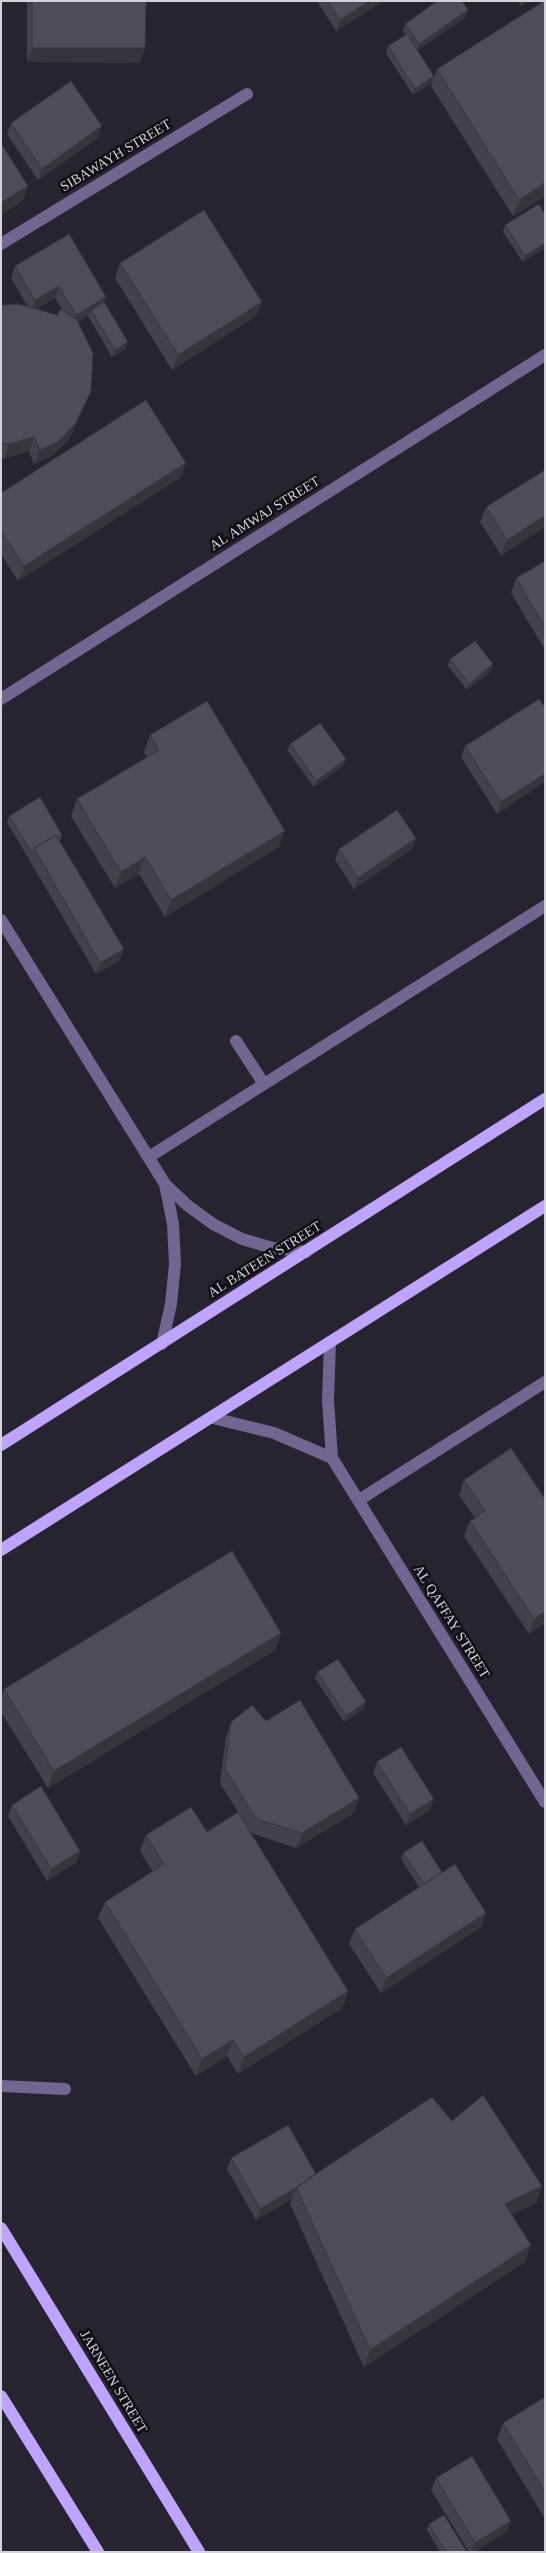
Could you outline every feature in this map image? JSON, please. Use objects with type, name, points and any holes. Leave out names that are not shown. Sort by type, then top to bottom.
[{"type":"main road","name":"AL BATEEN STREET","points":[[1,1445],[545,1099]]},
{"type":"main road","points":[[1,1550],[213,1418],[545,1206]]},
{"type":"main road","name":"JARNEEN STREET","points":[[1,2228],[200,2552]]},
{"type":"main road","points":[[1,2396],[98,2552]]},
{"type":"street","name":"SIBAWAYH STREET","points":[[1,244],[247,94]]},
{"type":"street","name":"AL AMWAJ STREET","points":[[1,699],[545,355]]},
{"type":"street","points":[[149,1157],[545,906]]},
{"type":"street","points":[[1,920],[166,1184],[187,1205],[213,1224],[242,1239],[273,1248],[306,1252]]},
{"type":"street","points":[[236,1041],[264,1084]]},
{"type":"street","points":[[162,1344],[171,1304],[175,1264],[174,1224],[166,1184]]},
{"type":"street","name":"AL QAFFAY STREET","points":[[330,1342],[328,1400],[332,1458],[545,1802]]},
{"type":"street","points":[[359,1500],[545,1382]]},
{"type":"street","points":[[213,1418],[274,1433],[332,1458]]},
{"type":"street","points":[[1,2086],[65,2089]]},
{"type":"building","points":[[32,1],[146,1],[145,48],[32,48]]},
{"type":"building","points":[[328,1],[369,1],[340,20]]},
{"type":"building","points":[[437,1],[462,1],[468,10],[419,44],[405,24]]},
{"type":"building","points":[[544,1],[545,183],[519,200],[437,69]]},
{"type":"building","points":[[407,34],[434,76],[415,89],[388,46]]},
{"type":"building","points":[[71,81],[102,126],[42,169],[11,123]]},
{"type":"building","points":[[1,143],[28,186],[1,203]]},
{"type":"building","points":[[539,204],[545,214],[545,243],[525,256],[505,225]]},
{"type":"building","points":[[204,210],[262,302],[178,355],[120,263]]},
{"type":"building","points":[[69,234],[106,297],[76,315],[59,286],[35,300],[15,266]]},
{"type":"building","points":[[104,302],[128,342],[115,350],[91,310]]},
{"type":"building","points":[[19,304],[57,315],[61,309],[77,320],[93,353],[91,391],[75,424],[58,442],[40,450],[34,437],[9,444],[1,443],[1,305]]},
{"type":"building","points":[[146,400],[186,463],[24,566],[1,531],[1,493]]},
{"type":"building","points":[[545,470],[545,516],[507,540],[486,507]]},
{"type":"building","points":[[545,561],[545,627],[516,578]]},
{"type":"building","points":[[475,641],[493,664],[469,684],[450,659]]},
{"type":"building","points":[[539,699],[545,707],[545,774],[501,802],[465,746]]},
{"type":"building","points":[[207,701],[285,831],[171,900],[145,857],[121,872],[77,799],[159,750],[150,735]]},
{"type":"building","points":[[320,723],[346,759],[316,781],[290,744]]},
{"type":"building","points":[[40,797],[62,835],[58,838],[56,835],[34,848],[32,853],[9,816]]},
{"type":"building","points":[[397,810],[416,838],[358,878],[339,849]]},
{"type":"building","points":[[56,835],[124,949],[100,963],[34,848]]},
{"type":"building","points":[[511,1448],[545,1499],[545,1612],[534,1619],[470,1521],[485,1511],[464,1480]]},
{"type":"building","points":[[232,1551],[281,1633],[54,1771],[4,1689]]},
{"type":"building","points":[[338,1659],[366,1702],[346,1716],[317,1672]]},
{"type":"building","points":[[300,1700],[359,1798],[302,1833],[256,1819],[225,1768],[231,1722],[252,1705],[266,1721]]},
{"type":"building","points":[[401,1747],[434,1799],[410,1814],[377,1762]]},
{"type":"building","points":[[41,1786],[80,1851],[51,1869],[12,1805]]},
{"type":"building","points":[[191,1807],[207,1832],[238,1812],[348,1991],[244,2057],[233,2040],[202,2059],[105,1902],[164,1864],[146,1835]]},
{"type":"building","points":[[422,1841],[442,1872],[424,1884],[403,1853]]},
{"type":"building","points":[[455,1864],[486,1913],[386,1978],[355,1929]]},
{"type":"building","points":[[483,2095],[542,2186],[505,2204],[531,2245],[370,2350],[296,2187],[432,2097],[452,2121]]},
{"type":"building","points":[[288,2125],[316,2174],[260,2209],[231,2158]]},
{"type":"building","points":[[545,2397],[545,2492],[503,2423]]},
{"type":"building","points":[[472,2456],[511,2521],[475,2543],[436,2478]]},
{"type":"building","points":[[444,2515],[467,2552],[446,2552],[429,2524]]}]
